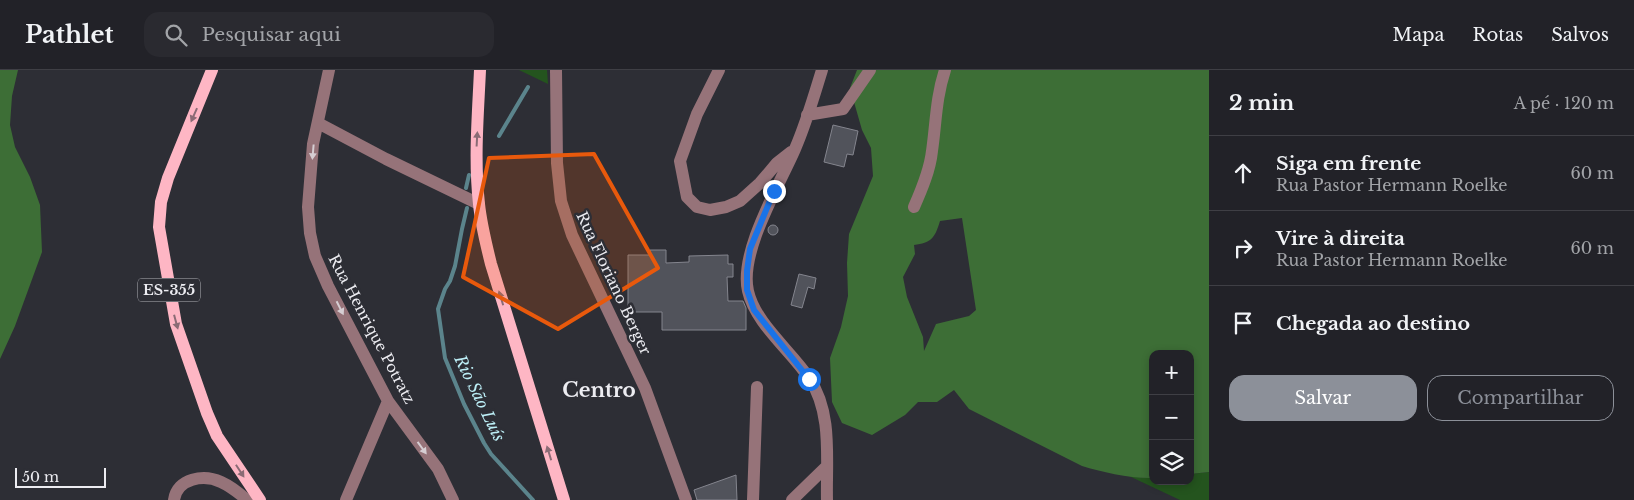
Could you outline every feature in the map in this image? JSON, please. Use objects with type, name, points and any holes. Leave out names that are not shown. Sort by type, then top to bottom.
[{"type":"main road","name":"ES-355","points":[[212,70],[168,178],[160,202],[159,227],[176,324],[207,413],[217,436],[260,500]]},
{"type":"main road","points":[[480,70],[476,156],[479,204],[491,264],[564,500]]},
{"type":"street","name":"Rua Henrique Potratz","points":[[329,70],[313,144],[308,207],[310,232],[315,256],[328,286],[388,401],[438,470],[453,500]]},
{"type":"street","name":"Rua Floriano Berger","points":[[556,70],[557,164],[561,201],[591,276],[645,388],[686,500]]},
{"type":"street","points":[[719,70],[697,114],[680,161],[687,197],[697,207],[710,210],[726,207],[740,201],[778,163],[795,149]]},
{"type":"street","points":[[822,70],[795,149],[774,191],[750,249],[747,290],[754,310],[809,379],[817,395],[824,417],[828,444],[828,500]]},
{"type":"street","points":[[807,115],[843,109],[870,70]]},
{"type":"street","points":[[914,207],[924,184],[932,153],[937,104],[945,70]]},
{"type":"street","points":[[318,123],[386,160],[479,204]]},
{"type":"street","points":[[753,500],[757,387]]},
{"type":"street","points":[[346,500],[388,401]]},
{"type":"street","points":[[792,500],[827,466]]},
{"type":"street","points":[[174,500],[179,487],[186,482],[205,478],[222,482],[246,500]]},
{"type":"highlighted area","points":[[594,154],[658,268],[558,329],[463,277],[489,158]]},
{"type":"green space","points":[[0,70],[18,70],[12,96],[10,125],[15,147],[30,177],[40,205],[42,252],[15,326],[0,359]]},
{"type":"green space","points":[[519,70],[547,70],[548,84]]},
{"type":"green space","points":[[857,70],[1209,70],[1209,472],[1194,474],[1194,350],[1149,350],[1149,478],[1108,473],[1082,466],[969,409],[954,390],[937,402],[918,402],[905,415],[872,435],[842,423],[832,402],[830,358],[841,327],[848,296],[847,263],[849,234],[873,176],[871,148],[862,130],[850,88]],"holes":[[[962,218],[976,310],[969,316],[936,324],[924,351],[923,337],[907,297],[903,277],[915,254],[914,245],[925,243],[931,239],[940,221]]]},
{"type":"green space","points":[[1209,472],[1209,500],[1180,500],[1129,476],[1149,478],[1149,485],[1194,485],[1194,474]]},
{"type":"building","points":[[833,125],[858,131],[853,155],[847,154],[844,167],[824,162]]},
{"type":"building","points":[[773,225],[778,230],[773,235],[768,230]]},
{"type":"building","points":[[650,250],[666,250],[666,263],[689,262],[689,256],[728,255],[728,264],[733,264],[733,277],[727,277],[728,301],[743,301],[746,308],[746,330],[662,330],[662,312],[628,312],[628,255],[650,255]]},
{"type":"building","points":[[799,274],[816,278],[814,289],[808,287],[802,308],[791,305]]},
{"type":"building","points":[[736,475],[737,500],[697,500],[694,490]]},
{"type":"waterway","name":"Rio São Luís","points":[[499,136],[528,87]]},
{"type":"waterway","name":"Rio São Luís","points":[[466,188],[469,175]]},
{"type":"waterway","name":"Rio São Luís","points":[[467,208],[455,266],[438,309],[445,358],[464,404],[484,443],[491,454],[533,500]]},
{"type":"district","name":"Centro","points":[[599,390]]},
{"type":"route","points":[[774,191],[750,249],[747,290],[754,310],[809,379]]}]
